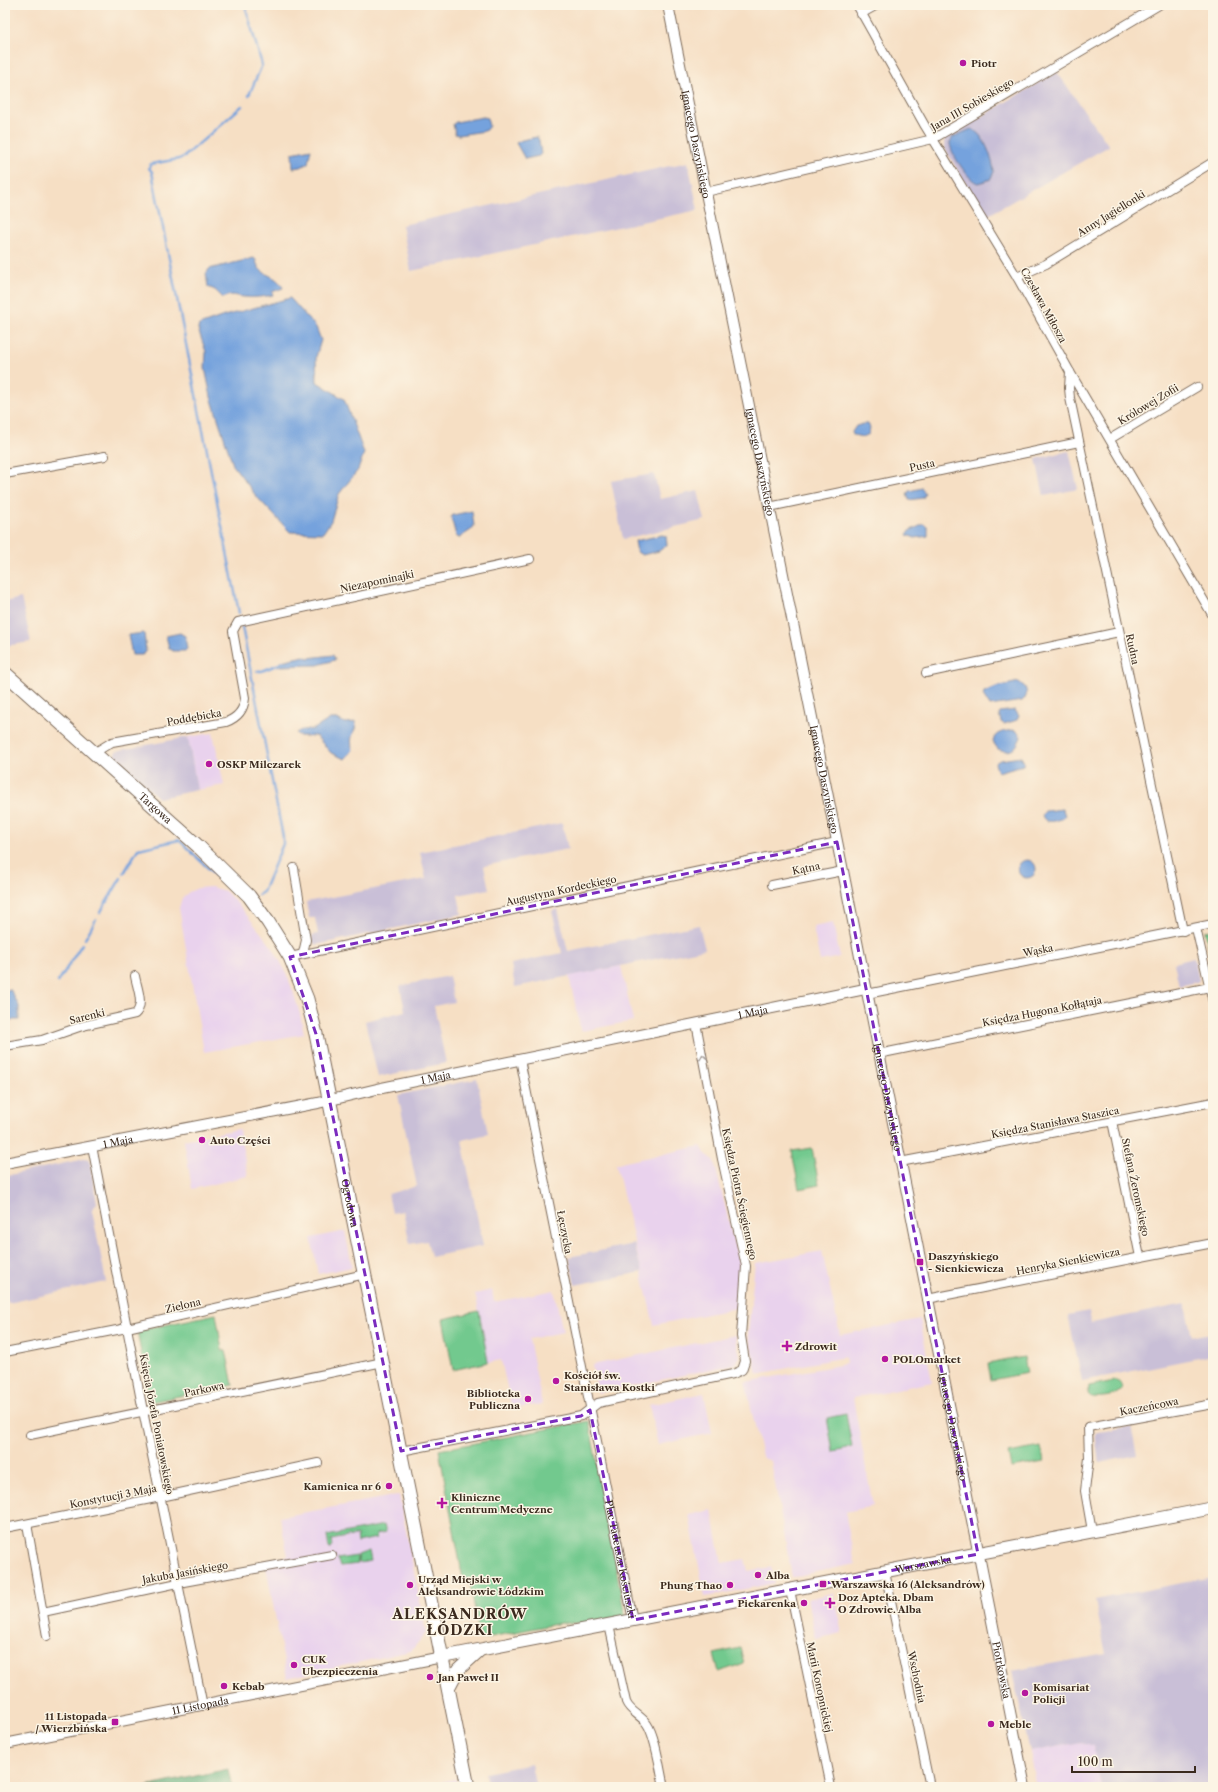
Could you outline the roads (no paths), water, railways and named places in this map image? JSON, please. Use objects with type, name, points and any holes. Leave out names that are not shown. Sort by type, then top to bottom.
[{"type":"main road","name":"Targowa","points":[[5,673],[233,880],[265,916],[290,957]]},
{"type":"main road","name":"Ogrodowa","points":[[290,957],[299,977],[310,1011],[330,1100],[401,1451]]},
{"type":"main road","points":[[401,1451],[468,1787]]},
{"type":"main road","name":"Warszawska","points":[[633,1620],[1213,1508]]},
{"type":"main road","name":"Plac Tadeusza Kościuszki","points":[[442,1657],[633,1620]]},
{"type":"main road","points":[[448,1689],[458,1670],[480,1650]]},
{"type":"street","name":"Ignacego Daszyńskiego","points":[[668,5],[843,871],[978,1554]]},
{"type":"street","name":"Czesława Miłosza","points":[[856,5],[933,139],[1017,277],[1070,372],[1213,616]]},
{"type":"street","points":[[862,14],[877,5]]},
{"type":"street","name":"Jana III Sobieskiego","points":[[706,192],[933,139],[1159,5]]},
{"type":"street","name":"Anny Jagiellonki","points":[[1017,277],[1046,264],[1213,162]]},
{"type":"street","name":"Rudna","points":[[1070,372],[1070,398],[1183,931]]},
{"type":"street","name":"Królowej Zofii","points":[[1110,439],[1197,386]]},
{"type":"street","name":"Pusta","points":[[769,508],[1079,442]]},
{"type":"street","points":[[5,474],[104,456]]},
{"type":"street","name":"Niezapominajki","points":[[233,631],[236,624],[247,619],[530,559]]},
{"type":"street","name":"Poddębicka","points":[[94,753],[112,742],[226,722],[240,714],[245,698],[233,631]]},
{"type":"street","points":[[926,673],[1119,632]]},
{"type":"street","name":"Augustyna Kordeckiego","points":[[290,957],[303,953],[837,842]]},
{"type":"street","points":[[294,868],[306,940],[303,953]]},
{"type":"street","name":"Kątna","points":[[772,885],[843,871]]},
{"type":"street","name":"Wąska","points":[[866,992],[1213,924]]},
{"type":"street","points":[[1196,928],[1213,1002]]},
{"type":"street","name":"Sarenki","points":[[5,1046],[42,1040],[82,1026],[135,1014],[140,1009],[135,976]]},
{"type":"street","name":"Księdza Hugona Kołłątaja","points":[[878,1054],[1210,987]]},
{"type":"street","name":"1 Maja","points":[[5,1163],[330,1100],[696,1023],[866,992]]},
{"type":"street","name":"Księdza Piotra Ściegiennego","points":[[590,1409],[598,1403],[733,1374],[742,1370],[745,1361],[741,1336],[746,1266],[722,1158],[696,1023]]},
{"type":"street","name":"Łęczycka","points":[[520,1059],[590,1409]]},
{"type":"street","name":"Księdza Stanisława Staszica","points":[[900,1162],[1213,1102]]},
{"type":"street","name":"Stefana Żeromskiego","points":[[1112,1121],[1140,1257]]},
{"type":"street","name":"Księcia Józefa Poniatowskiego","points":[[92,1146],[143,1411],[204,1706]]},
{"type":"street","name":"Henryka Sienkiewicza","points":[[927,1299],[1213,1243]]},
{"type":"street","name":"Zielona","points":[[5,1352],[127,1328],[365,1274]]},
{"type":"street","name":"Parkowa","points":[[30,1435],[383,1362]]},
{"type":"street","name":"Kaczeńcowa","points":[[1092,1531],[1085,1491],[1089,1458],[1088,1427],[1213,1404]]},
{"type":"street","points":[[401,1451],[564,1420],[581,1416],[590,1409]]},
{"type":"street","name":"Plac Tadeusza Kościuszki","points":[[590,1409],[633,1620]]},
{"type":"street","name":"Konstytucji 3 Maja","points":[[5,1528],[161,1497],[318,1463]]},
{"type":"street","points":[[27,1524],[47,1636]]},
{"type":"street","name":"Piotrkowska","points":[[978,1554],[1025,1787]]},
{"type":"street","name":"Jakuba Jasińskiego","points":[[43,1612],[178,1583],[332,1555]]},
{"type":"street","name":"Wschodnia","points":[[885,1572],[930,1787]]},
{"type":"street","name":"Marii Konopnickiej","points":[[790,1590],[831,1787]]},
{"type":"street","points":[[609,1625],[626,1702],[630,1709],[647,1723],[650,1729],[664,1787]]},
{"type":"street","name":"11 Listopada","points":[[5,1744],[204,1706],[442,1657]]},
{"type":"water","points":[[483,117],[487,118],[489,126],[485,131],[458,135],[455,134],[453,124],[456,122]]},
{"type":"water","points":[[971,129],[980,135],[987,147],[994,171],[991,179],[978,183],[970,178],[956,159],[950,142],[953,137]]},
{"type":"water","points":[[537,137],[539,140],[541,154],[539,156],[525,159],[516,143],[522,140]]},
{"type":"water","points":[[311,149],[308,163],[301,167],[293,168],[292,153]]},
{"type":"water","points":[[254,258],[260,270],[276,279],[283,288],[272,292],[273,295],[269,296],[244,297],[231,295],[223,298],[215,290],[208,287],[206,274],[209,269]]},
{"type":"water","points":[[290,298],[316,327],[321,340],[316,357],[317,382],[344,399],[364,453],[358,470],[339,494],[331,521],[323,533],[290,532],[256,496],[233,465],[211,397],[205,368],[206,352],[198,329],[199,325],[224,316]]},
{"type":"water","points":[[868,424],[870,428],[869,434],[863,437],[853,435],[852,432],[856,426]]},
{"type":"water","points":[[922,488],[925,494],[923,498],[909,500],[907,494],[909,491]]},
{"type":"water","points":[[472,511],[474,526],[471,530],[459,538],[456,536],[451,517],[453,515]]},
{"type":"water","points":[[924,524],[928,528],[928,536],[915,538],[907,535],[909,531]]},
{"type":"water","points":[[662,535],[666,536],[667,545],[659,551],[642,555],[637,552],[635,541]]},
{"type":"water","points":[[144,633],[146,652],[142,655],[132,655],[128,635]]},
{"type":"water","points":[[180,633],[185,636],[187,649],[185,651],[173,651],[169,648],[166,636]]},
{"type":"water","points":[[333,655],[335,660],[318,665],[277,666],[281,661],[304,656],[308,658]]},
{"type":"water","points":[[1019,682],[1025,687],[1027,693],[1022,701],[990,706],[983,695],[984,692],[996,687]]},
{"type":"water","points":[[1015,710],[1019,716],[1017,720],[1004,724],[1001,722],[1000,712]]},
{"type":"water","points":[[330,719],[337,719],[345,723],[356,722],[351,741],[353,750],[345,759],[331,753],[316,736],[299,736],[296,733],[302,730],[314,729]]},
{"type":"water","points":[[1013,730],[1018,732],[1021,737],[1017,745],[1010,751],[998,749],[993,742],[994,738],[1000,733]]},
{"type":"water","points":[[1021,757],[1024,762],[1023,765],[998,772],[995,763],[1000,760]]},
{"type":"water","points":[[1063,809],[1065,816],[1056,821],[1046,820],[1042,816],[1045,811]]},
{"type":"water","points":[[1027,860],[1033,863],[1036,869],[1033,875],[1027,878],[1021,875],[1018,869],[1021,863]]},
{"type":"water","points":[[10,989],[19,1006],[19,1020],[5,1020],[5,991]]},
{"type":"waterway","points":[[245,5],[262,65],[249,95]]},
{"type":"waterway","points":[[239,613],[152,172],[149,168],[151,164],[179,159],[185,156],[242,106]]},
{"type":"waterway","points":[[242,627],[283,837],[283,844],[263,892],[258,895]]},
{"type":"waterway","points":[[257,671],[262,671],[279,664]]},
{"type":"waterway","points":[[124,873],[138,849],[179,840],[233,892]]},
{"type":"waterway","points":[[100,913],[121,878]]},
{"type":"waterway","points":[[85,939],[96,919]]},
{"type":"waterway","points":[[58,982],[82,944]]},
{"type":"place","name":"Piotr","points":[[963,63]]},
{"type":"place","name":"OSKP Milczarek","points":[[209,764]]},
{"type":"place","name":"Auto Części","points":[[202,1140]]},
{"type":"place","name":"Daszyńskiego - Sienkiewicza","points":[[920,1262]]},
{"type":"place","name":"Zdrowit","points":[[787,1346]]},
{"type":"place","name":"POLOmarket","points":[[885,1359]]},
{"type":"place","name":"Kościół św. Stanisława Kostki","points":[[556,1381]]},
{"type":"place","name":"Biblioteka Publiczna","points":[[528,1399]]},
{"type":"place","name":"Kamienica nr 6","points":[[389,1486]]},
{"type":"place","name":"Kliniczne Centrum Medyczne","points":[[442,1503]]},
{"type":"place","name":"Alba","points":[[758,1575]]},
{"type":"place","name":"Warszawska 16 (Aleksandrów)","points":[[823,1584]]},
{"type":"place","name":"Urząd Miejski w Aleksandrowie Łódzkim","points":[[410,1585]]},
{"type":"place","name":"Phung Thao","points":[[730,1585]]},
{"type":"place","name":"Piekarenka","points":[[804,1603]]},
{"type":"place","name":"Doz Apteka. Dbam O Zdrowie. Alba","points":[[830,1603]]},
{"type":"place","name":"CUK Ubezpieczenia","points":[[294,1665]]},
{"type":"place","name":"Jan Paweł II","points":[[430,1677]]},
{"type":"place","name":"Kebab","points":[[224,1686]]},
{"type":"place","name":"Komisariat Policji","points":[[1025,1693]]},
{"type":"place","name":"11 Listopada / Wierzbińska","points":[[115,1722]]},
{"type":"place","name":"Meble","points":[[991,1724]]},
{"type":"district","name":"ALEKSANDRÓW ŁÓDZKI","points":[[460,1622]]}]
